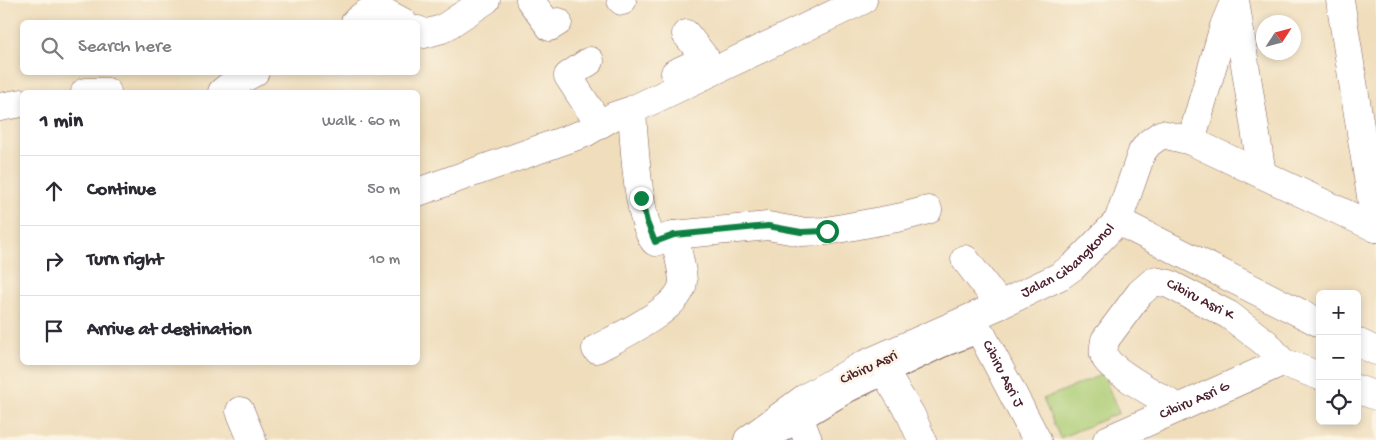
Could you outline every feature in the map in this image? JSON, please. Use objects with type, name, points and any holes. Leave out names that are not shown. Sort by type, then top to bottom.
[{"type":"street","points":[[420,31],[424,34],[442,29],[486,0]]},
{"type":"street","points":[[530,0],[550,26],[558,22]]},
{"type":"street","points":[[420,191],[586,133],[599,124],[863,0]]},
{"type":"street","points":[[1340,0],[1376,228]]},
{"type":"street","points":[[1191,141],[1224,26],[1235,1]]},
{"type":"street","points":[[1235,1],[1262,174]]},
{"type":"street","points":[[357,20],[371,9],[378,9],[399,20]]},
{"type":"street","points":[[677,89],[668,76],[706,59],[686,34]]},
{"type":"street","points":[[590,61],[568,76],[599,124]]},
{"type":"street","points":[[224,90],[250,75]]},
{"type":"street","points":[[0,107],[20,103]]},
{"type":"street","points":[[632,110],[641,198],[652,239],[655,242],[674,235],[768,226],[801,232],[827,231],[902,218],[928,210]]},
{"type":"street","name":"Jalan Cibangkonol","points":[[748,440],[805,398],[865,364],[1000,305],[1060,276],[1074,266],[1118,221],[1142,152],[1149,143],[1162,134],[1191,141],[1376,228]]},
{"type":"street","points":[[1118,221],[1316,321]]},
{"type":"street","points":[[596,349],[659,313],[677,295],[683,281],[674,235]]},
{"type":"street","points":[[965,259],[1000,305]]},
{"type":"street","name":"Cibiru Asri K","points":[[1178,408],[1115,368],[1106,358],[1103,348],[1106,340],[1140,293],[1154,281],[1169,284],[1229,314],[1267,344],[1282,362],[1316,375]]},
{"type":"street","name":"Cibiru Asri J","points":[[982,335],[1037,440]]},
{"type":"street","points":[[1361,344],[1376,351]]},
{"type":"street","name":"Cibiru Asri G","points":[[1114,439],[1178,408],[1282,362]]},
{"type":"street","points":[[888,378],[911,415],[922,440]]},
{"type":"street","points":[[1361,390],[1376,396]]},
{"type":"street","points":[[240,411],[252,440]]},
{"type":"lane","name":"Cibiru Asri","points":[[774,440],[805,431],[850,394],[888,378],[943,350],[982,335]]},
{"type":"green space","points":[[1103,374],[1119,413],[1060,438],[1043,399]]},
{"type":"route","points":[[641,198],[652,239],[655,242],[674,235],[768,226],[801,232],[827,231]]}]
